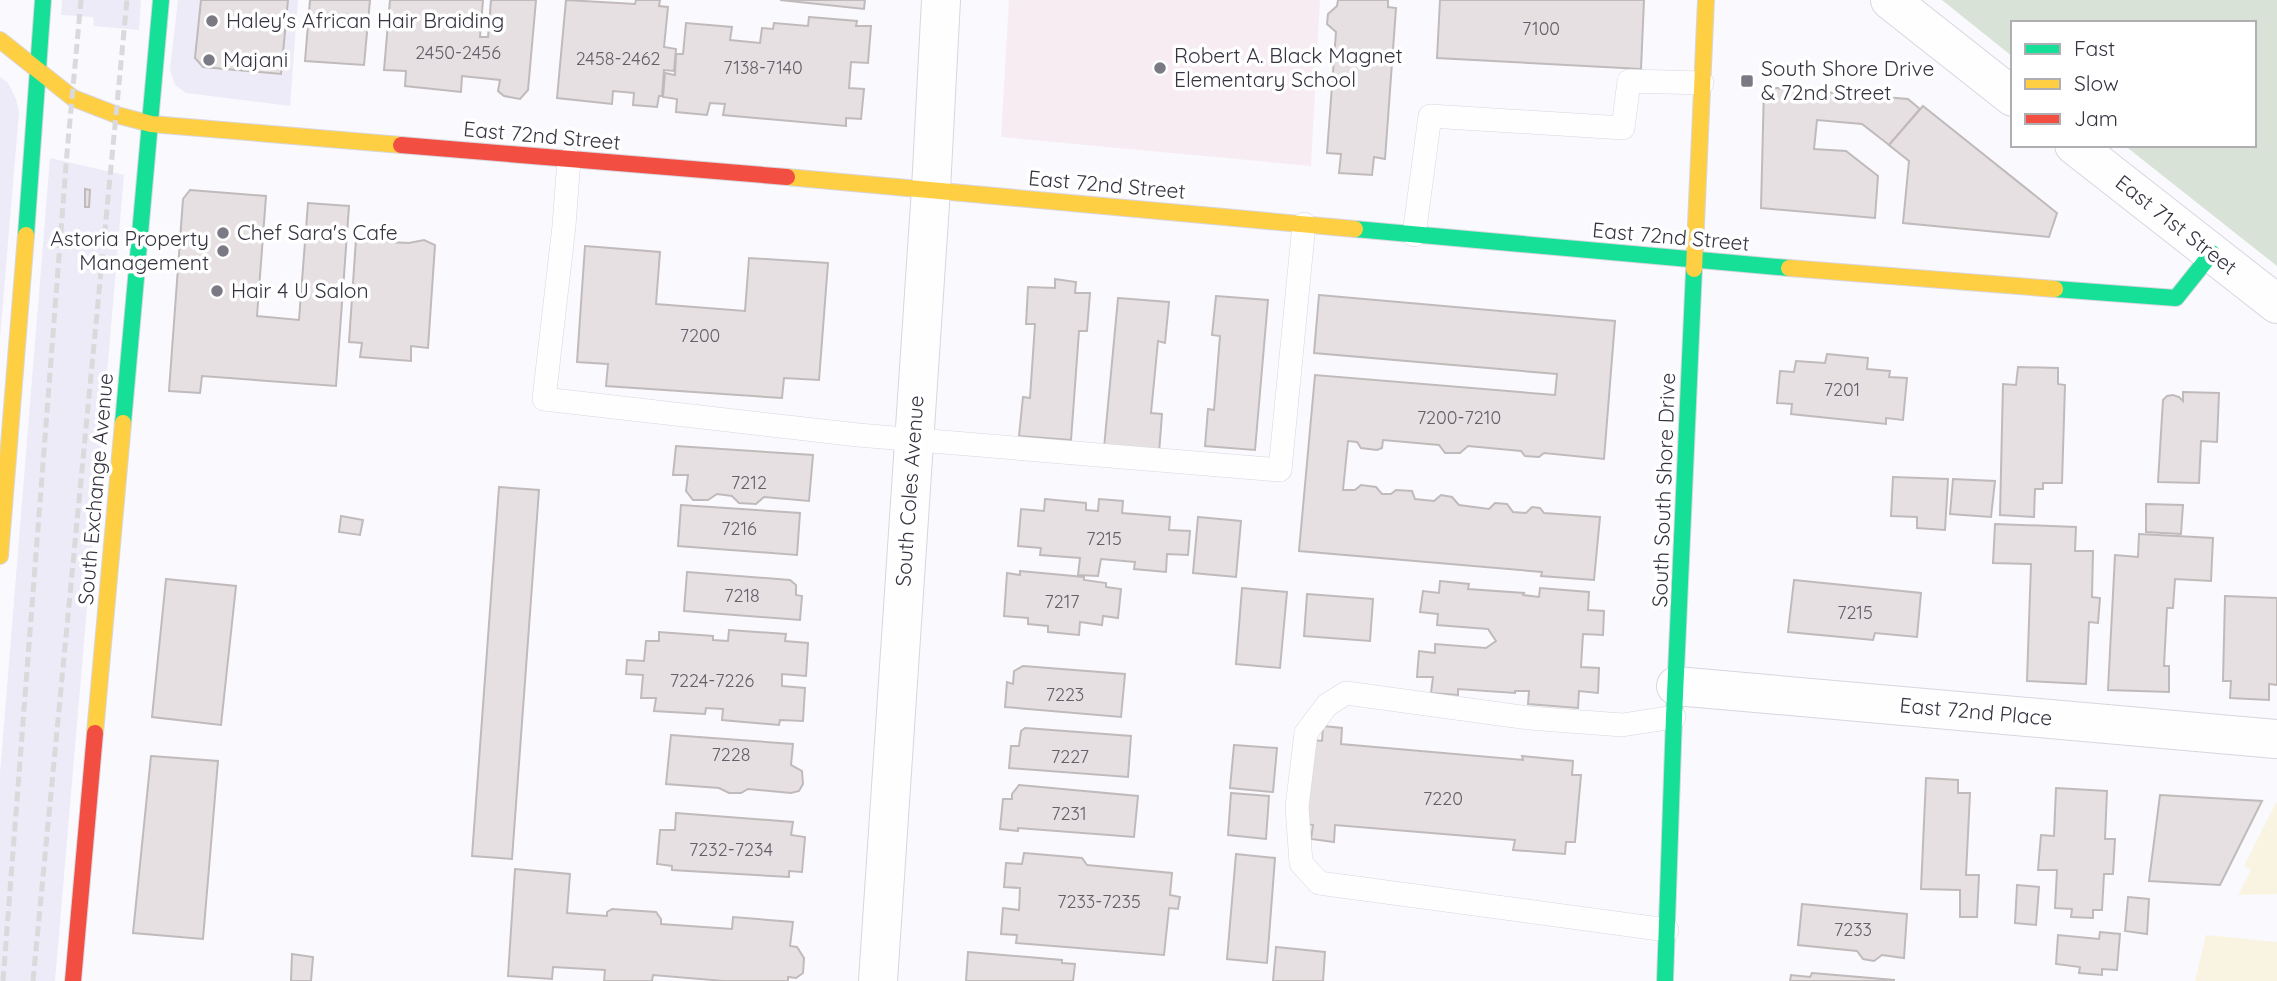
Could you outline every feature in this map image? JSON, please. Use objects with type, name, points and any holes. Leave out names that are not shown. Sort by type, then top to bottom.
[{"type":"main road","points":[[0,556],[43,0]]},
{"type":"main road","name":"South Exchange Avenue","points":[[73,981],[161,0]]},
{"type":"main road","name":"South South Shore Drive","points":[[1665,981],[1706,0]]},
{"type":"main road","name":"East 72nd Street","points":[[0,40],[73,98],[117,115],[151,124],[931,190],[1694,261],[2176,298],[2212,253]]},
{"type":"street","name":"South Coles Avenue","points":[[878,981],[931,190],[941,0]]},
{"type":"street","points":[[1890,0],[2011,95]]},
{"type":"street","name":"East 71st Street","points":[[2077,147],[2277,304]]},
{"type":"street","name":"East 72nd Place","points":[[1675,702],[2276,738]]},
{"type":"lane","points":[[1414,235],[1430,116],[1623,128],[1629,81],[1702,83]]},
{"type":"lane","points":[[569,159],[544,399],[858,435],[1280,470],[1304,224]]},
{"type":"lane","points":[[1667,930],[1319,883],[1301,863],[1297,807],[1306,733],[1327,705],[1346,693],[1529,718],[1622,725],[1675,702]]},
{"type":"shaded area","points":[[62,0],[141,0],[139,30],[94,26],[93,17],[61,15]]},
{"type":"shaded area","points":[[178,0],[298,0],[290,106],[186,93],[175,85],[170,70]]},
{"type":"shaded area","name":"Robert A. Black Magnet Elementary School","points":[[1009,0],[1320,0],[1311,166],[1001,137]]},
{"type":"shaded area","points":[[1942,0],[2277,0],[2277,266],[2127,147],[2256,147],[2256,21],[2011,21],[2011,55]]},
{"type":"shaded area","points":[[0,77],[8,83],[19,112],[0,338]]},
{"type":"shaded area","points":[[50,158],[124,175],[55,981],[0,981],[0,773]]},
{"type":"sand","points":[[2277,801],[2277,894],[2238,895],[2251,870],[2244,866]]},
{"type":"sand","points":[[2206,935],[2277,942],[2277,981],[2195,981]]},
{"type":"building","points":[[201,0],[288,0],[281,74],[203,67],[195,58]]},
{"type":"building","points":[[310,0],[370,0],[364,65],[305,61]]},
{"type":"building","points":[[390,0],[483,0],[480,37],[488,37],[491,0],[536,0],[528,90],[520,99],[504,96],[498,91],[500,80],[462,76],[461,92],[405,86],[406,71],[384,70]]},
{"type":"building","points":[[566,0],[635,4],[636,0],[660,0],[659,6],[668,7],[664,47],[676,49],[674,71],[664,70],[662,96],[659,96],[657,107],[633,105],[634,93],[613,91],[612,104],[557,98]]},
{"type":"building","points":[[780,0],[865,0],[864,9]]},
{"type":"building","points":[[1338,0],[1388,0],[1388,7],[1396,8],[1385,159],[1374,157],[1372,175],[1339,173],[1341,154],[1327,153],[1336,32],[1327,24],[1328,14],[1337,6]]},
{"type":"building","points":[[1440,0],[1644,0],[1641,69],[1437,58]]},
{"type":"building","points":[[809,17],[857,21],[856,26],[871,26],[868,63],[851,62],[849,88],[864,89],[861,119],[846,118],[846,126],[723,115],[725,104],[710,103],[707,115],[676,112],[677,99],[663,97],[665,73],[675,75],[676,54],[683,54],[686,23],[732,27],[730,40],[760,43],[762,28],[773,29],[774,23],[808,26]]},
{"type":"building","points":[[1764,87],[1908,99],[1920,109],[1889,145],[1862,124],[1817,120],[1814,149],[1846,151],[1878,176],[1875,218],[1761,208]]},
{"type":"building","points":[[1923,106],[2057,213],[2049,237],[1903,223],[1909,161],[1889,145]]},
{"type":"building","points":[[85,189],[90,190],[89,207],[85,207]]},
{"type":"building","points":[[190,190],[266,196],[257,316],[299,320],[308,203],[349,206],[336,386],[202,376],[200,393],[169,391],[183,199]]},
{"type":"building","points":[[369,235],[379,236],[388,242],[409,243],[424,240],[435,245],[428,348],[411,346],[411,361],[360,357],[362,343],[349,342],[356,239]]},
{"type":"building","points":[[585,246],[660,252],[656,304],[745,311],[749,258],[828,263],[819,380],[784,378],[782,398],[606,386],[608,364],[577,362]]},
{"type":"building","points":[[1055,279],[1076,282],[1075,293],[1090,293],[1087,331],[1079,331],[1071,440],[1019,436],[1023,397],[1030,398],[1035,324],[1026,324],[1028,287],[1055,288]]},
{"type":"building","points":[[1319,295],[1615,321],[1604,459],[1544,453],[1539,457],[1525,456],[1521,451],[1468,446],[1460,453],[1445,453],[1439,445],[1383,440],[1382,448],[1377,450],[1361,448],[1357,442],[1348,441],[1343,490],[1355,490],[1361,485],[1376,487],[1382,494],[1391,494],[1396,490],[1412,491],[1415,499],[1434,501],[1441,495],[1452,497],[1459,505],[1489,509],[1495,503],[1507,504],[1513,512],[1526,513],[1532,507],[1540,508],[1544,513],[1600,517],[1594,580],[1541,576],[1542,572],[1299,551],[1315,375],[1555,395],[1557,374],[1314,353]]},
{"type":"building","points":[[1216,296],[1268,300],[1255,450],[1205,446],[1208,409],[1214,410],[1220,336],[1212,335]]},
{"type":"building","points":[[1118,298],[1169,302],[1165,343],[1158,341],[1151,413],[1162,414],[1159,453],[1104,448]]},
{"type":"building","points":[[1827,354],[1868,358],[1867,369],[1890,371],[1889,377],[1907,378],[1903,420],[1886,418],[1886,424],[1791,414],[1792,404],[1777,403],[1780,371],[1794,372],[1796,361],[1825,363]]},
{"type":"building","points":[[2018,367],[2058,368],[2058,384],[2065,385],[2062,483],[2043,483],[2043,489],[2035,489],[2034,517],[2000,515],[2003,384],[2016,385]]},
{"type":"building","points":[[2183,392],[2219,393],[2217,442],[2201,441],[2199,483],[2158,482],[2163,400],[2173,395],[2183,401]]},
{"type":"building","points":[[676,446],[813,455],[809,501],[764,497],[756,504],[739,503],[732,496],[717,494],[708,500],[693,500],[686,491],[688,475],[673,475]]},
{"type":"building","points":[[1893,477],[1948,479],[1945,530],[1917,528],[1917,517],[1891,516]]},
{"type":"building","points":[[1953,479],[1995,481],[1991,517],[1950,514]]},
{"type":"building","points":[[499,487],[539,490],[512,859],[472,856]]},
{"type":"building","points":[[1045,499],[1086,503],[1086,510],[1098,511],[1099,499],[1123,501],[1122,513],[1170,517],[1169,530],[1190,531],[1188,555],[1167,554],[1166,572],[1134,569],[1135,562],[1101,559],[1098,576],[1078,575],[1080,558],[1040,555],[1041,548],[1018,546],[1021,509],[1044,511]]},
{"type":"building","points":[[2146,504],[2183,505],[2181,534],[2146,532]]},
{"type":"building","points":[[681,505],[800,513],[797,555],[678,546]]},
{"type":"building","points":[[341,516],[363,520],[360,535],[339,532]]},
{"type":"building","points":[[1198,517],[1241,521],[1236,577],[1193,573]]},
{"type":"building","points":[[1995,524],[2076,527],[2075,551],[2093,551],[2092,597],[2100,598],[2098,623],[2089,622],[2086,684],[2027,681],[2031,564],[1993,563]]},
{"type":"building","points":[[2139,534],[2213,538],[2211,581],[2175,579],[2173,608],[2167,608],[2164,666],[2169,666],[2169,692],[2108,690],[2115,555],[2138,557]]},
{"type":"building","points":[[1020,571],[1084,577],[1084,580],[1106,583],[1106,587],[1121,589],[1118,618],[1103,616],[1102,625],[1080,622],[1079,635],[1048,632],[1048,626],[1028,624],[1028,618],[1004,616],[1007,573],[1020,575]]},
{"type":"building","points":[[687,572],[790,580],[796,585],[796,595],[802,596],[800,620],[684,611]]},
{"type":"building","points":[[166,579],[236,586],[221,725],[152,717]]},
{"type":"building","points":[[1794,580],[1921,593],[1917,637],[1875,633],[1873,640],[1788,632]]},
{"type":"building","points":[[1440,581],[1469,584],[1468,589],[1524,593],[1523,595],[1539,597],[1540,588],[1589,592],[1588,610],[1604,611],[1603,635],[1583,634],[1581,667],[1599,668],[1598,693],[1579,691],[1578,708],[1528,704],[1529,691],[1515,693],[1458,689],[1458,695],[1431,693],[1433,677],[1417,677],[1419,651],[1435,653],[1435,644],[1486,648],[1496,641],[1488,629],[1437,625],[1438,614],[1420,612],[1423,591],[1439,593]]},
{"type":"building","points":[[1242,588],[1287,592],[1280,668],[1236,664]]},
{"type":"building","points":[[1307,594],[1373,599],[1370,641],[1304,636]]},
{"type":"building","points":[[2225,596],[2277,598],[2277,685],[2269,684],[2269,700],[2230,698],[2231,681],[2223,681]]},
{"type":"building","points":[[729,630],[786,634],[785,641],[808,643],[806,676],[782,674],[782,686],[805,688],[803,721],[780,720],[779,725],[722,720],[723,709],[706,708],[705,714],[654,711],[656,698],[641,698],[643,675],[626,674],[627,660],[644,661],[646,641],[659,641],[659,632],[713,636],[713,640],[728,641]]},
{"type":"building","points":[[1023,666],[1125,674],[1121,717],[1005,707],[1007,682],[1013,684],[1014,671]]},
{"type":"building","points":[[1323,726],[1342,728],[1341,744],[1523,760],[1522,756],[1573,761],[1572,775],[1581,775],[1575,842],[1566,842],[1565,854],[1513,850],[1515,840],[1335,825],[1334,842],[1311,839],[1313,825],[1305,824],[1313,740],[1322,741]]},
{"type":"building","points":[[1025,728],[1131,736],[1128,777],[1009,768],[1011,746],[1019,746],[1021,731]]},
{"type":"building","points":[[671,735],[793,744],[791,765],[802,771],[803,784],[799,791],[791,793],[748,789],[741,793],[729,793],[719,788],[666,784]]},
{"type":"building","points":[[1234,745],[1277,748],[1273,792],[1230,788]]},
{"type":"building","points":[[151,756],[218,761],[203,939],[133,933]]},
{"type":"building","points":[[1926,778],[1958,780],[1958,793],[1970,793],[1966,875],[1979,875],[1977,917],[1960,917],[1960,890],[1921,889]]},
{"type":"building","points":[[1019,785],[1138,796],[1134,837],[1000,829],[1003,799],[1012,799],[1012,794]]},
{"type":"building","points":[[2056,788],[2107,791],[2105,839],[2115,839],[2113,874],[2104,874],[2102,910],[2093,910],[2093,918],[2071,917],[2072,909],[2055,908],[2057,870],[2038,870],[2041,835],[2054,836]]},
{"type":"building","points":[[1231,793],[1269,796],[1266,839],[1228,835]]},
{"type":"building","points":[[2160,795],[2262,801],[2220,885],[2149,881]]},
{"type":"building","points":[[676,813],[793,822],[791,835],[805,837],[802,872],[789,871],[789,877],[672,870],[672,866],[657,864],[660,830],[675,830]]},
{"type":"building","points":[[1024,853],[1082,858],[1087,865],[1172,873],[1170,895],[1180,897],[1178,909],[1169,908],[1164,955],[1016,943],[1017,935],[1001,934],[1003,908],[1019,910],[1020,888],[1004,887],[1006,863],[1022,864]]},
{"type":"building","points":[[1236,854],[1275,858],[1267,963],[1227,959]]},
{"type":"building","points":[[515,869],[570,874],[567,913],[607,916],[607,912],[612,909],[656,912],[661,924],[732,929],[733,917],[793,922],[790,946],[797,947],[804,958],[803,973],[796,978],[788,977],[788,981],[724,981],[653,975],[652,981],[604,981],[605,970],[553,967],[552,979],[508,976]]},
{"type":"building","points":[[2017,885],[2039,887],[2036,925],[2015,923]]},
{"type":"building","points":[[2128,897],[2149,899],[2147,934],[2125,931]]},
{"type":"building","points":[[1802,904],[1907,914],[1904,958],[1882,955],[1874,961],[1863,959],[1857,951],[1798,945]]},
{"type":"building","points":[[2100,932],[2120,934],[2117,970],[2102,969],[2102,975],[2079,973],[2080,967],[2056,964],[2058,935],[2099,939]]},
{"type":"building","points":[[1276,947],[1325,952],[1323,981],[1273,981]]},
{"type":"building","points":[[968,952],[1062,960],[1062,963],[1075,964],[1073,981],[966,981]]},
{"type":"building","points":[[292,954],[313,957],[311,981],[291,981]]},
{"type":"building","points":[[1812,973],[1894,981],[1790,981],[1791,975],[1810,977]]},
{"type":"railway","points":[[3,981],[81,0]]},
{"type":"railway","points":[[33,981],[127,0]]},
{"type":"traffic: fast","points":[[26,235],[43,0]]},
{"type":"traffic: fast","points":[[123,423],[161,0]]},
{"type":"traffic: fast","points":[[1355,229],[1789,268]]},
{"type":"traffic: fast","points":[[2055,289],[2176,298],[2212,253]]},
{"type":"traffic: fast","points":[[1665,981],[1694,269]]},
{"type":"traffic: slow","points":[[1694,269],[1706,0]]},
{"type":"traffic: slow","points":[[0,40],[73,98],[117,115],[151,124],[401,145]]},
{"type":"traffic: slow","points":[[787,177],[1355,229]]},
{"type":"traffic: slow","points":[[0,556],[26,235]]},
{"type":"traffic: slow","points":[[1789,268],[2055,289]]},
{"type":"traffic: slow","points":[[95,733],[123,423]]},
{"type":"traffic: jam","points":[[401,145],[787,177]]},
{"type":"traffic: jam","points":[[73,981],[95,733]]},
{"type":"place","name":"Haley's African Hair Braiding","points":[[212,21]]},
{"type":"place","name":"Majani","points":[[209,60]]},
{"type":"place","name":"Robert A. Black Magnet Elementary School","points":[[1160,68]]},
{"type":"place","name":"South Shore Drive & 72nd Street","points":[[1747,81]]},
{"type":"place","name":"Chef Sara's Cafe","points":[[223,233]]},
{"type":"place","name":"Astoria Property Management","points":[[223,251]]},
{"type":"place","name":"Hair 4 U Salon","points":[[217,291]]}]
